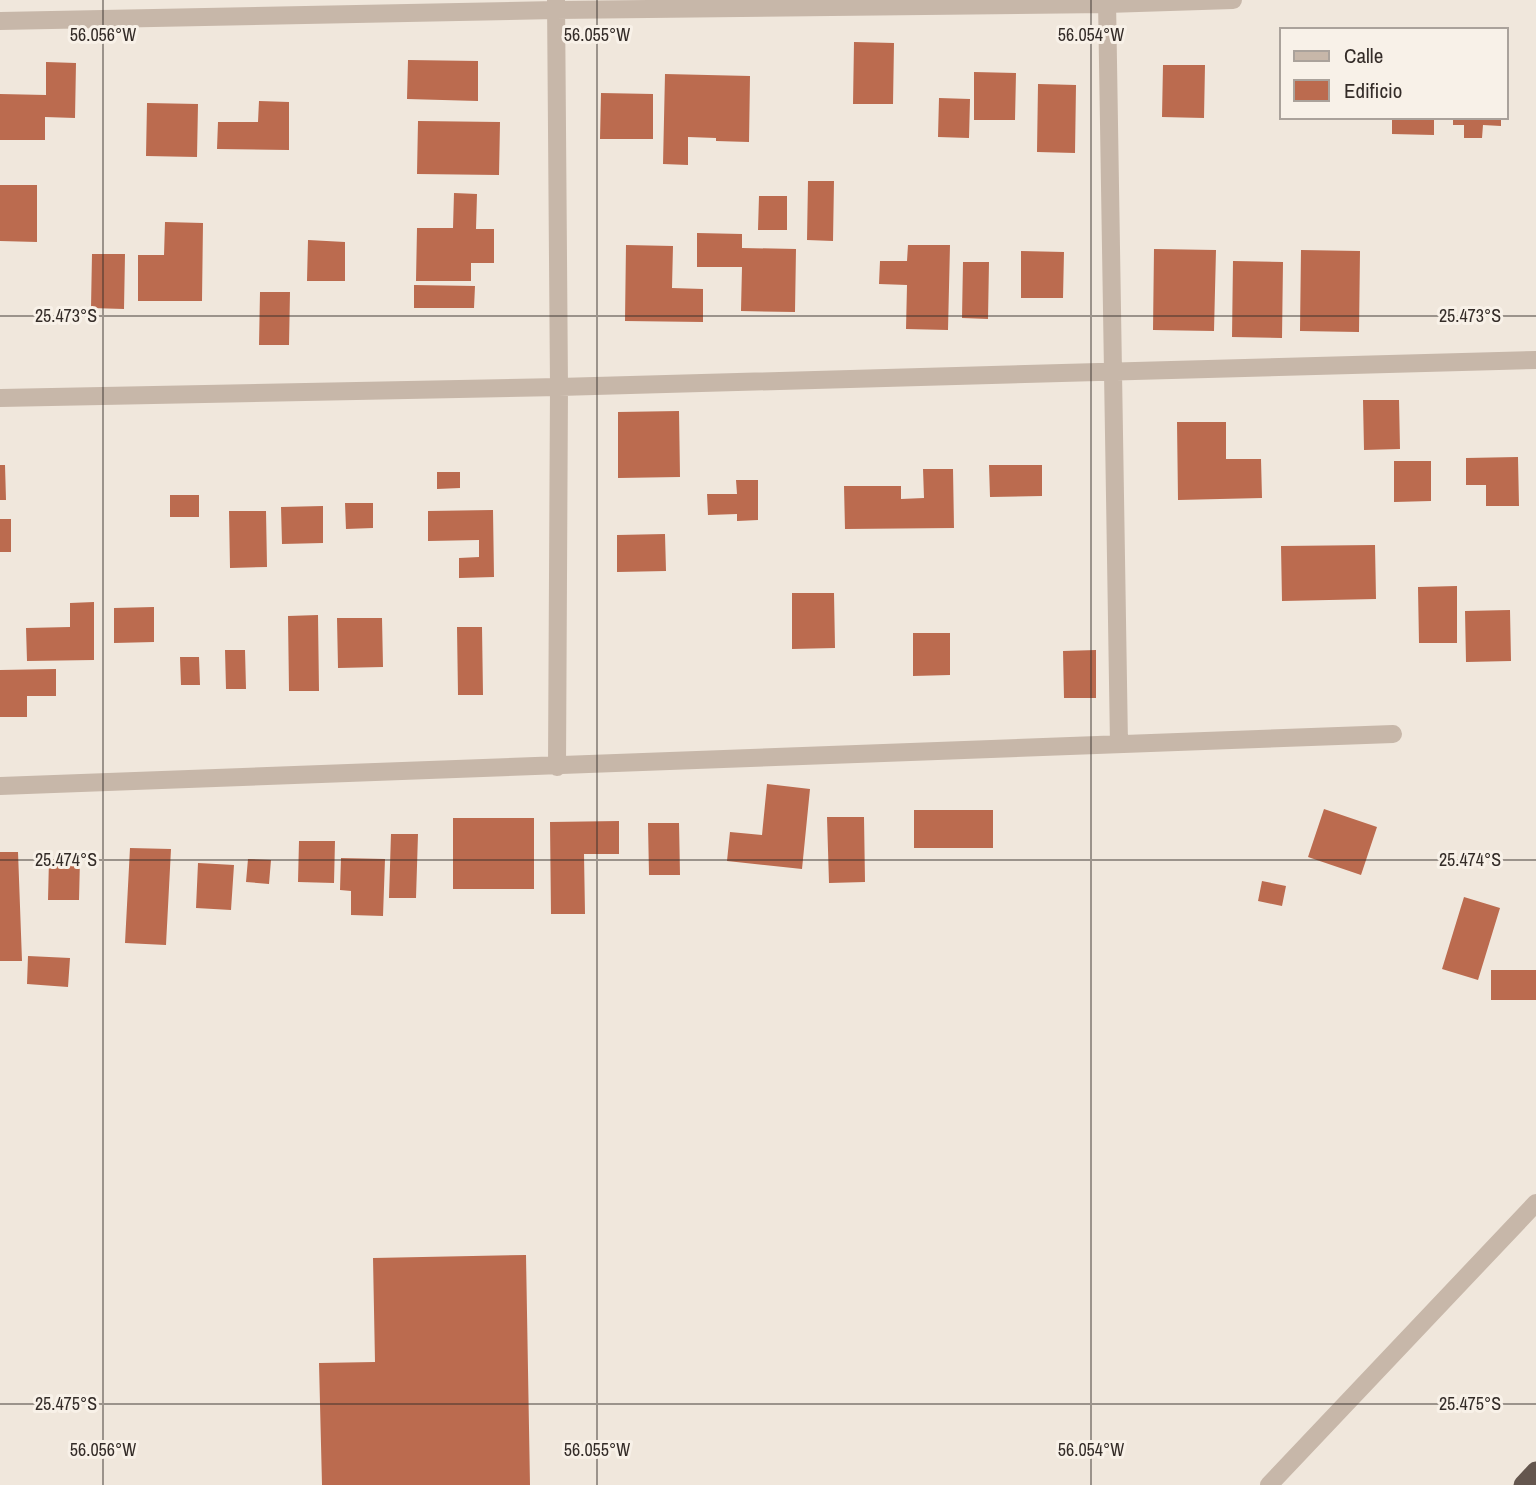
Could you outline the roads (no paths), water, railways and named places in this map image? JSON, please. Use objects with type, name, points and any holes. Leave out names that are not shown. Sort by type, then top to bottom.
[{"type":"highway","points":[[1523,1485],[1536,1471]]},
{"type":"street","points":[[0,21],[556,5],[1233,0]]},
{"type":"street","points":[[1107,2],[1119,744]]},
{"type":"street","points":[[556,5],[559,387],[557,767]]},
{"type":"street","points":[[0,398],[559,387],[1536,360]]},
{"type":"street","points":[[0,786],[1393,734]]},
{"type":"street","points":[[1269,1485],[1536,1203]]}]
